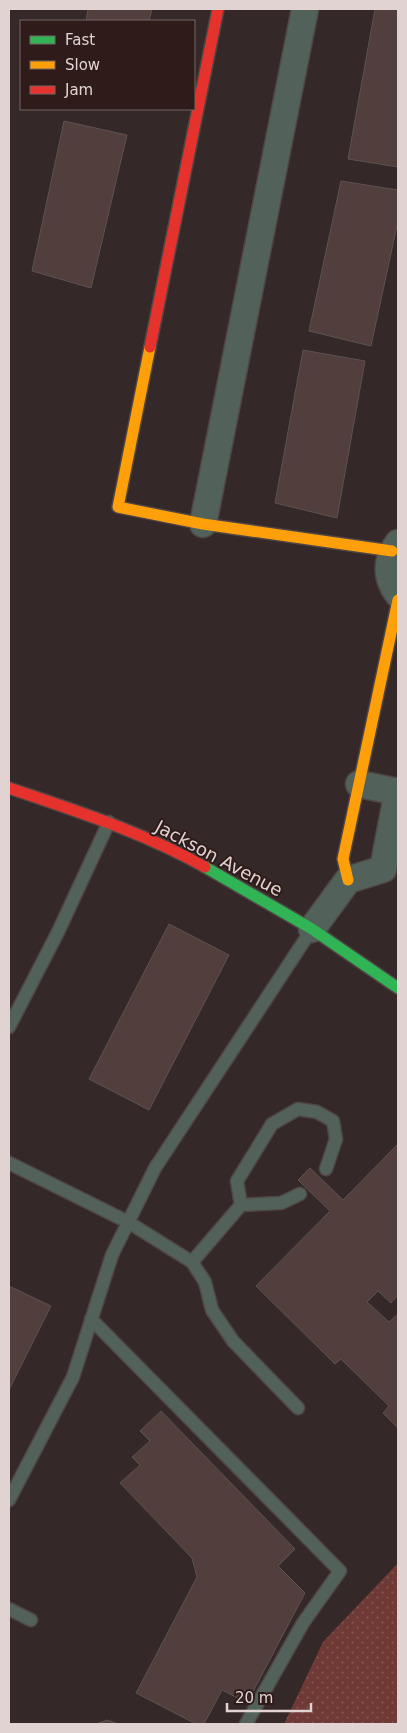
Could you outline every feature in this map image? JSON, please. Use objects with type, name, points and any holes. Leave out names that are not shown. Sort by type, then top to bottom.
[{"type":"street","points":[[218,9],[118,507],[203,524],[395,547],[388,564],[388,576],[398,594]]},
{"type":"street","points":[[203,524],[305,9]]},
{"type":"street","points":[[348,880],[343,858],[398,600]]},
{"type":"street","points":[[312,929],[348,880],[383,869],[398,792],[359,784]]},
{"type":"street","name":"Jackson Avenue","points":[[9,788],[109,822],[183,855],[312,929],[398,988]]},
{"type":"lane","points":[[9,1027],[58,932],[109,822]]},
{"type":"lane","points":[[9,1500],[73,1377],[112,1255],[155,1168],[312,929]]},
{"type":"lane","points":[[241,1205],[237,1181],[272,1124],[298,1109],[318,1112],[333,1121],[336,1139],[326,1169]]},
{"type":"lane","points":[[9,1163],[128,1222],[192,1262],[205,1282],[212,1310],[233,1341],[298,1408]]},
{"type":"lane","points":[[192,1262],[241,1205],[281,1203],[300,1194]]},
{"type":"lane","points":[[92,1319],[340,1571],[303,1623],[246,1724]]},
{"type":"lane","points":[[9,1609],[31,1620]]},
{"type":"shaded area","points":[[398,1563],[398,1724],[284,1724],[323,1642]]},
{"type":"building","points":[[88,9],[152,9],[149,20],[86,20]]},
{"type":"building","points":[[375,9],[398,9],[398,167],[348,159]]},
{"type":"building","points":[[64,121],[127,135],[91,288],[32,271]]},
{"type":"building","points":[[341,181],[398,190],[398,221],[371,346],[309,331]]},
{"type":"building","points":[[303,350],[365,361],[337,518],[275,503]]},
{"type":"building","points":[[169,924],[229,955],[149,1110],[89,1079]]},
{"type":"building","points":[[398,1144],[398,1295],[391,1303],[378,1291],[367,1302],[389,1322],[398,1314],[398,1428],[383,1413],[389,1406],[341,1359],[335,1364],[256,1286],[330,1211],[298,1180],[310,1168],[343,1200]]},
{"type":"building","points":[[9,1286],[51,1306],[9,1390]]},
{"type":"building","points":[[161,1411],[295,1549],[278,1566],[305,1593],[247,1703],[222,1690],[204,1724],[196,1724],[136,1693],[197,1577],[192,1558],[120,1483],[140,1465],[132,1457],[150,1441],[140,1431]]},
{"type":"building","points":[[107,1720],[118,1724],[96,1724]]},
{"type":"traffic: fast","points":[[205,867],[312,929],[398,988]]},
{"type":"traffic: slow","points":[[150,347],[118,507],[203,524],[392,551]]},
{"type":"traffic: slow","points":[[348,880],[343,859],[398,600]]},
{"type":"traffic: jam","points":[[150,347],[218,9]]},
{"type":"traffic: jam","points":[[9,788],[84,814],[158,843],[205,867]]}]
